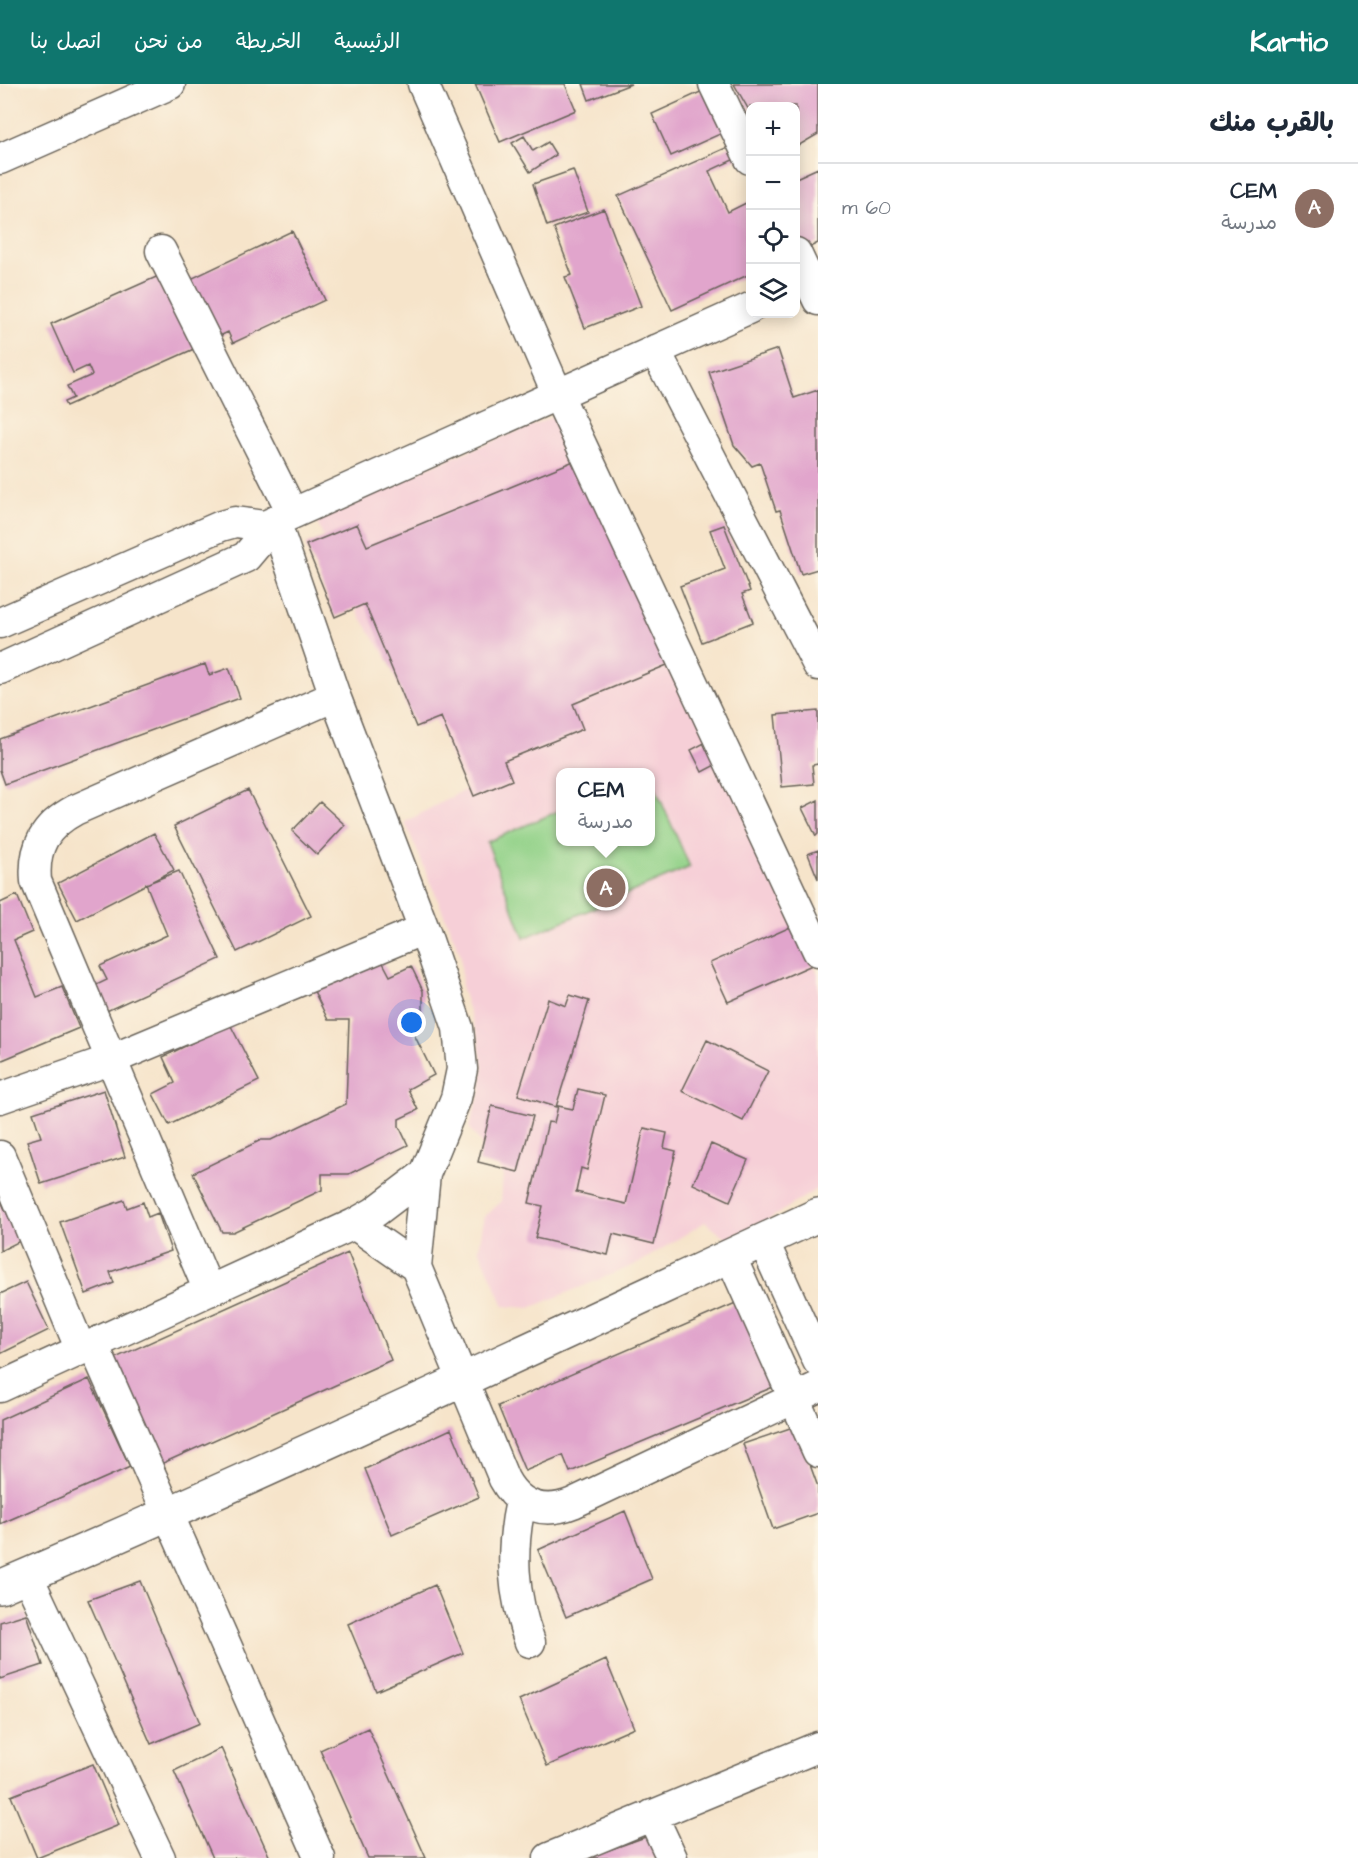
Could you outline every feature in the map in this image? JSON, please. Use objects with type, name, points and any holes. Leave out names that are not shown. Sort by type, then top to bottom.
[{"type":"main road","points":[[14,1581],[168,1515],[464,1381],[818,1215]]},
{"type":"street","points":[[0,159],[170,84]]},
{"type":"street","points":[[423,84],[557,393],[818,951]]},
{"type":"street","points":[[714,84],[749,156]]},
{"type":"street","points":[[161,251],[277,520],[335,696],[424,929],[458,1028],[462,1069],[456,1098],[425,1174],[416,1267],[504,1479],[521,1501],[540,1509],[561,1509],[806,1393]]},
{"type":"street","points":[[800,264],[810,287]]},
{"type":"street","points":[[0,623],[220,526],[235,522],[277,520],[746,310]]},
{"type":"street","points":[[655,350],[818,665]]},
{"type":"street","points":[[0,669],[246,557],[277,520]]},
{"type":"street","points":[[209,1291],[36,881],[34,864],[38,846],[46,830],[60,818],[335,696]]},
{"type":"street","points":[[0,1098],[110,1060],[424,929]]},
{"type":"street","points":[[0,1156],[87,1347],[168,1515],[320,1858]]},
{"type":"street","points":[[0,1388],[354,1224],[375,1212],[425,1174]]},
{"type":"street","points":[[354,1224],[416,1267]]},
{"type":"street","points":[[763,1240],[818,1361]]},
{"type":"street","points":[[730,1256],[806,1393],[818,1452]]},
{"type":"street","points":[[521,1501],[512,1558],[516,1596],[530,1642]]},
{"type":"street","points":[[14,1581],[160,1858]]},
{"type":"street","points":[[549,1858],[818,1747]]},
{"type":"street","points":[[652,1815],[672,1858]]},
{"type":"shaded area","points":[[560,414],[818,974],[818,1188],[732,1243],[705,1222],[639,1263],[530,1308],[504,1306],[479,1249],[484,1217],[501,1202],[503,1174],[469,1127],[481,1090],[483,1068],[478,1038],[462,990],[461,955],[405,822],[466,789],[432,713],[410,718],[392,666],[361,618],[313,514]]},
{"type":"green space","points":[[655,787],[690,867],[524,938],[487,842],[556,812],[556,846],[655,846]]},
{"type":"building","points":[[475,84],[565,84],[576,110],[500,142]]},
{"type":"building","points":[[583,84],[631,84],[589,100]]},
{"type":"building","points":[[718,84],[738,126],[671,156],[652,114]]},
{"type":"building","points":[[734,84],[818,84],[818,134],[800,145],[800,102],[746,102],[746,105]]},
{"type":"building","points":[[524,136],[533,151],[548,142],[556,155],[530,172],[512,143]]},
{"type":"building","points":[[746,139],[746,154],[709,171],[728,212],[746,203],[746,276],[672,310],[618,196]]},
{"type":"building","points":[[818,168],[818,243],[800,252],[800,210],[800,176]]},
{"type":"building","points":[[573,170],[588,212],[547,226],[533,184]]},
{"type":"building","points":[[604,209],[641,306],[585,328],[565,277],[572,275],[554,228]]},
{"type":"building","points":[[292,231],[325,300],[233,343],[228,332],[203,344],[176,286]]},
{"type":"building","points":[[163,274],[196,348],[66,406],[64,402],[73,398],[67,386],[92,375],[88,366],[73,373],[51,324]]},
{"type":"building","points":[[778,349],[794,398],[818,390],[818,569],[801,574],[780,510],[776,511],[760,463],[752,466],[734,445],[709,372]]},
{"type":"building","points":[[581,458],[667,665],[573,704],[583,729],[504,761],[512,780],[474,796],[441,717],[416,727],[365,604],[335,617],[306,545],[357,524],[367,546]]},
{"type":"building","points":[[724,525],[750,591],[742,594],[753,622],[702,642],[680,586],[725,569],[710,530]]},
{"type":"building","points":[[205,664],[209,675],[229,668],[240,698],[5,784],[0,770],[0,739]]},
{"type":"building","points":[[818,711],[818,764],[812,765],[814,784],[782,787],[775,715]]},
{"type":"building","points":[[712,739],[723,761],[702,772],[691,750]]},
{"type":"building","points":[[248,790],[311,916],[237,952],[174,826]]},
{"type":"building","points":[[818,800],[818,834],[816,836],[802,808]]},
{"type":"building","points":[[320,802],[345,825],[317,855],[292,831]]},
{"type":"building","points":[[154,833],[174,870],[77,920],[58,883]]},
{"type":"building","points":[[818,850],[818,879],[808,854]]},
{"type":"building","points":[[179,871],[220,959],[100,1014],[88,989],[107,980],[100,966],[167,935],[146,884]]},
{"type":"building","points":[[17,895],[32,932],[14,940],[37,997],[62,987],[79,1028],[0,1061],[0,903]]},
{"type":"building","points":[[795,925],[812,965],[728,1002],[710,963]]},
{"type":"building","points":[[381,959],[390,976],[411,966],[423,991],[423,1013],[407,1020],[434,1075],[408,1089],[418,1110],[399,1119],[399,1126],[408,1145],[349,1174],[322,1174],[322,1190],[233,1232],[222,1232],[193,1173],[261,1140],[271,1140],[346,1104],[349,1020],[328,1020],[314,991]]},
{"type":"building","points":[[570,995],[589,1001],[556,1107],[518,1095],[548,999],[566,1006]]},
{"type":"building","points":[[230,1024],[259,1081],[169,1125],[153,1094],[175,1083],[163,1057]]},
{"type":"building","points":[[707,1040],[768,1071],[743,1121],[682,1091]]},
{"type":"building","points":[[578,1089],[605,1095],[587,1170],[581,1168],[576,1192],[626,1204],[644,1128],[667,1133],[664,1148],[676,1151],[654,1244],[613,1234],[608,1255],[535,1238],[543,1206],[529,1203],[548,1122],[554,1123],[558,1106],[573,1109]]},
{"type":"building","points":[[104,1090],[125,1157],[41,1184],[27,1141],[41,1137],[33,1113]]},
{"type":"building","points":[[492,1106],[533,1116],[518,1172],[478,1162]]},
{"type":"building","points":[[711,1144],[748,1160],[730,1201],[693,1184]]},
{"type":"building","points":[[0,1199],[20,1241],[0,1251]]},
{"type":"building","points":[[124,1200],[127,1208],[143,1202],[148,1217],[158,1213],[171,1251],[110,1272],[114,1283],[86,1294],[60,1222]]},
{"type":"building","points":[[348,1253],[391,1360],[161,1464],[113,1359]]},
{"type":"building","points":[[26,1282],[49,1330],[0,1354],[0,1294]]},
{"type":"building","points":[[738,1302],[778,1385],[570,1472],[563,1455],[525,1471],[498,1406]]},
{"type":"building","points":[[89,1379],[130,1467],[0,1524],[0,1420]]},
{"type":"building","points":[[796,1426],[818,1487],[818,1513],[773,1529],[743,1444]]},
{"type":"building","points":[[451,1429],[479,1497],[392,1535],[365,1469]]},
{"type":"building","points":[[625,1511],[652,1579],[566,1617],[538,1550]]},
{"type":"building","points":[[140,1581],[200,1723],[151,1744],[88,1600]]},
{"type":"building","points":[[435,1585],[463,1653],[376,1691],[348,1624]]},
{"type":"building","points":[[26,1614],[43,1665],[0,1679],[0,1622]]},
{"type":"building","points":[[606,1660],[634,1728],[547,1766],[519,1700]]},
{"type":"building","points":[[368,1728],[426,1858],[368,1858],[320,1750]]},
{"type":"building","points":[[221,1748],[270,1858],[213,1858],[174,1771]]},
{"type":"building","points":[[93,1764],[119,1825],[37,1858],[11,1796]]},
{"type":"building","points":[[654,1834],[663,1858],[586,1858]]},
{"type":"place","name":"CEM","points":[[606,888]]}]
